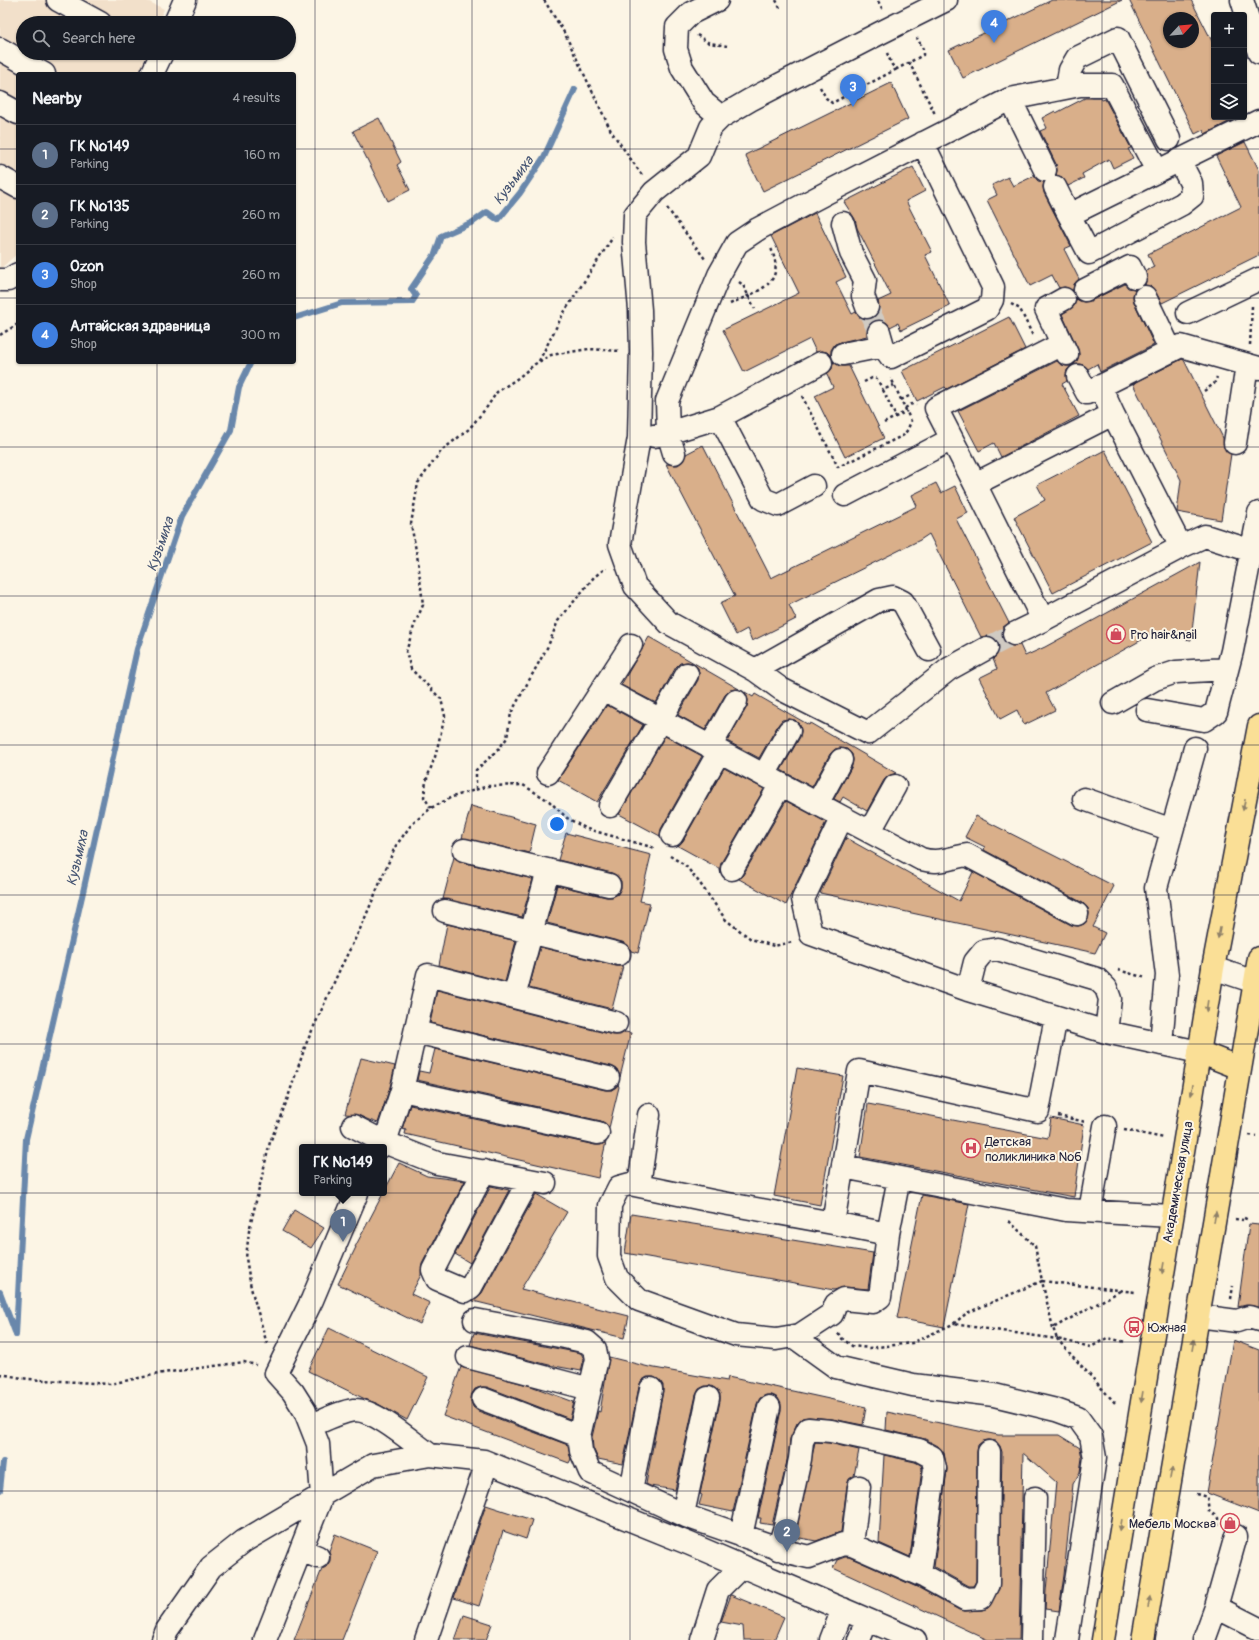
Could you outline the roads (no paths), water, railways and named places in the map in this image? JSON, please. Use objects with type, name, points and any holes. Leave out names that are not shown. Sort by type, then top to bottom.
[{"type":"main road","name":"Академическая улица","points":[[1103,1640],[1212,968],[1259,726]]},
{"type":"main road","points":[[1143,1640],[1240,1068],[1257,981],[1259,958]]},
{"type":"main road","points":[[1199,1052],[1240,1068]]},
{"type":"street","points":[[58,0],[87,16]]},
{"type":"street","points":[[178,16],[185,0]]},
{"type":"street","points":[[717,0],[691,13],[677,27],[676,49],[682,68],[704,103],[721,117]]},
{"type":"street","points":[[946,0],[750,100],[721,117],[711,126],[699,156],[654,192],[635,215],[634,242],[640,310],[641,352],[639,438],[620,544],[635,586],[669,622],[755,670],[781,689],[868,733],[949,669],[987,648]]},
{"type":"street","points":[[1242,0],[1259,53]]},
{"type":"street","points":[[1067,87],[1070,70],[1077,58],[1118,38],[1169,139]]},
{"type":"street","points":[[0,49],[16,58]]},
{"type":"street","points":[[19,60],[40,72]]},
{"type":"street","points":[[153,72],[159,60]]},
{"type":"street","points":[[671,443],[667,401],[701,319],[713,269],[737,243],[760,228],[1010,99],[1080,85],[1112,85],[1157,171]]},
{"type":"street","points":[[1010,99],[1089,253],[1182,204],[1192,196],[1191,183],[1179,160]]},
{"type":"street","points":[[0,103],[16,112]]},
{"type":"street","points":[[1069,215],[1259,121]]},
{"type":"street","points":[[843,354],[881,339],[891,357],[987,309],[992,300],[993,287],[923,143]]},
{"type":"street","points":[[0,178],[16,186]]},
{"type":"street","points":[[843,223],[850,253],[865,280],[863,296],[867,307]]},
{"type":"street","points":[[1085,290],[1130,267],[1135,277]]},
{"type":"street","points":[[0,280],[8,280],[16,275]]},
{"type":"street","points":[[1188,313],[1259,279]]},
{"type":"street","points":[[1145,297],[1171,351]]},
{"type":"street","points":[[1043,620],[936,408],[1042,354],[1064,349],[1046,309],[1064,299]]},
{"type":"street","points":[[1078,376],[1087,393],[1181,346],[1253,367],[1235,443]]},
{"type":"street","points":[[639,438],[671,443],[793,377],[822,363]]},
{"type":"street","points":[[1100,386],[1181,547]]},
{"type":"street","points":[[975,484],[1113,414]]},
{"type":"street","points":[[720,417],[763,499],[778,505],[814,486]]},
{"type":"street","points":[[845,495],[952,439]]},
{"type":"street","points":[[1147,710],[1204,720],[1216,712],[1227,669],[1259,513]]},
{"type":"street","points":[[1014,634],[1205,536],[1252,551]]},
{"type":"street","points":[[755,670],[880,600],[893,597],[903,602],[929,650]]},
{"type":"street","points":[[548,773],[631,644]]},
{"type":"street","points":[[1113,703],[1155,679],[1176,672],[1227,669]]},
{"type":"street","points":[[610,806],[659,719],[687,674]]},
{"type":"street","points":[[603,689],[921,859],[932,862],[967,855],[1077,914]]},
{"type":"street","points":[[672,835],[715,749],[736,701]]},
{"type":"street","points":[[732,869],[772,780],[789,731]]},
{"type":"street","points":[[1161,1044],[1167,975],[1156,888],[1195,748]]},
{"type":"street","points":[[817,804],[841,760]]},
{"type":"street","points":[[870,831],[895,786]]},
{"type":"street","points":[[1084,799],[1172,830]]},
{"type":"street","points":[[842,817],[803,898],[811,934],[968,990],[1056,1017],[1106,1032],[1199,1052]]},
{"type":"street","points":[[464,850],[609,885]]},
{"type":"street","points":[[514,997],[548,870]]},
{"type":"street","points":[[445,911],[619,954]]},
{"type":"street","points":[[968,990],[975,962],[984,951],[997,949],[1097,979],[1106,988],[1110,999],[1106,1032]]},
{"type":"street","points":[[1212,968],[1257,981]]},
{"type":"street","points":[[353,1126],[382,1144],[386,1138],[402,1090],[428,975],[616,1023]]},
{"type":"street","points":[[833,1223],[859,1071],[1038,1111],[1056,1017]]},
{"type":"street","points":[[416,1032],[608,1078]]},
{"type":"street","points":[[402,1090],[598,1133]]},
{"type":"street","points":[[639,1185],[649,1115]]},
{"type":"street","points":[[1090,1211],[1105,1126]]},
{"type":"street","points":[[387,1146],[437,1163],[537,1182],[471,1286],[465,1291],[437,1279],[433,1270],[484,1172]]},
{"type":"street","points":[[843,1167],[1066,1210],[1171,1216]]},
{"type":"street","points":[[888,1234],[630,1184],[620,1187],[610,1205],[608,1256],[617,1278],[639,1300],[736,1335],[776,1339],[800,1335],[832,1314],[836,1304],[844,1299],[873,1302],[880,1297],[888,1234],[899,1178]]},
{"type":"street","points":[[265,1640],[309,1554],[322,1496],[318,1444],[305,1411],[293,1392],[276,1373],[312,1300],[356,1196]]},
{"type":"street","points":[[1198,1316],[1237,1321],[1249,1317],[1259,1320]]},
{"type":"street","points":[[475,1320],[587,1342],[595,1349],[597,1359],[579,1436],[580,1451],[590,1472],[683,1514],[785,1551],[809,1557],[843,1544],[852,1545],[920,1574],[965,1599],[981,1598],[988,1584],[988,1452]]},
{"type":"street","points":[[793,1336],[836,1367],[913,1386],[994,1395],[1056,1410],[1078,1418],[1090,1436],[1095,1458],[1067,1640]]},
{"type":"street","points":[[468,1357],[590,1389]]},
{"type":"street","points":[[631,1490],[651,1389]]},
{"type":"street","points":[[683,1514],[708,1398]]},
{"type":"street","points":[[482,1399],[579,1436]]},
{"type":"street","points":[[741,1536],[769,1407]]},
{"type":"street","points":[[311,1426],[339,1414],[355,1410],[376,1416],[430,1455]]},
{"type":"street","points":[[775,1580],[785,1551],[786,1526],[800,1459],[802,1440],[808,1429],[831,1431],[919,1450],[932,1457],[935,1468],[920,1574]]},
{"type":"street","points":[[163,1640],[167,1630],[211,1567],[244,1541],[373,1465],[430,1455],[487,1463],[690,1544],[914,1640]]},
{"type":"street","points":[[426,1640],[487,1463]]},
{"type":"street","points":[[852,1545],[859,1487]]},
{"type":"street","points":[[1032,1640],[1035,1498]]},
{"type":"street","points":[[1204,1640],[1216,1607],[1236,1536]]},
{"type":"street","points":[[702,1640],[718,1590],[742,1566]]},
{"type":"street","points":[[1216,1607],[1259,1629]]},
{"type":"street","points":[[831,1640],[843,1609]]},
{"type":"street","points":[[859,1640],[866,1620]]},
{"type":"street","points":[[1257,1640],[1259,1636]]},
{"type":"waterway","name":"Кузьмиха","points":[[296,317],[342,303],[412,302],[416,296],[411,289],[435,254],[441,236],[473,222],[487,212],[498,220],[520,193],[544,157],[575,89]]},
{"type":"waterway","name":"Кузьмиха","points":[[16,1335],[26,1139],[137,649],[182,516],[231,430],[239,387],[250,364]]},
{"type":"waterway","name":"Кузьмиха","points":[[0,1292],[15,1332]]},
{"type":"waterway","name":"Кузьмиха","points":[[0,1490],[3,1462]]},
{"type":"tunnel","points":[[867,307],[879,332]]},
{"type":"tunnel","points":[[987,648],[1014,634]]},
{"type":"place","name":"Алтайская здравница","points":[[994,43]]},
{"type":"place","name":"Ozon","points":[[853,107]]},
{"type":"place","name":"Pro hair&nail","points":[[1116,634]]},
{"type":"place","name":"Детская поликлиника №6","points":[[971,1148]]},
{"type":"place","name":"ГК №149","points":[[343,1242]]},
{"type":"place","name":"Южная","points":[[1134,1327]]},
{"type":"place","name":"Мебель Москва","points":[[1230,1523]]},
{"type":"place","name":"ГК №135","points":[[787,1552]]}]
